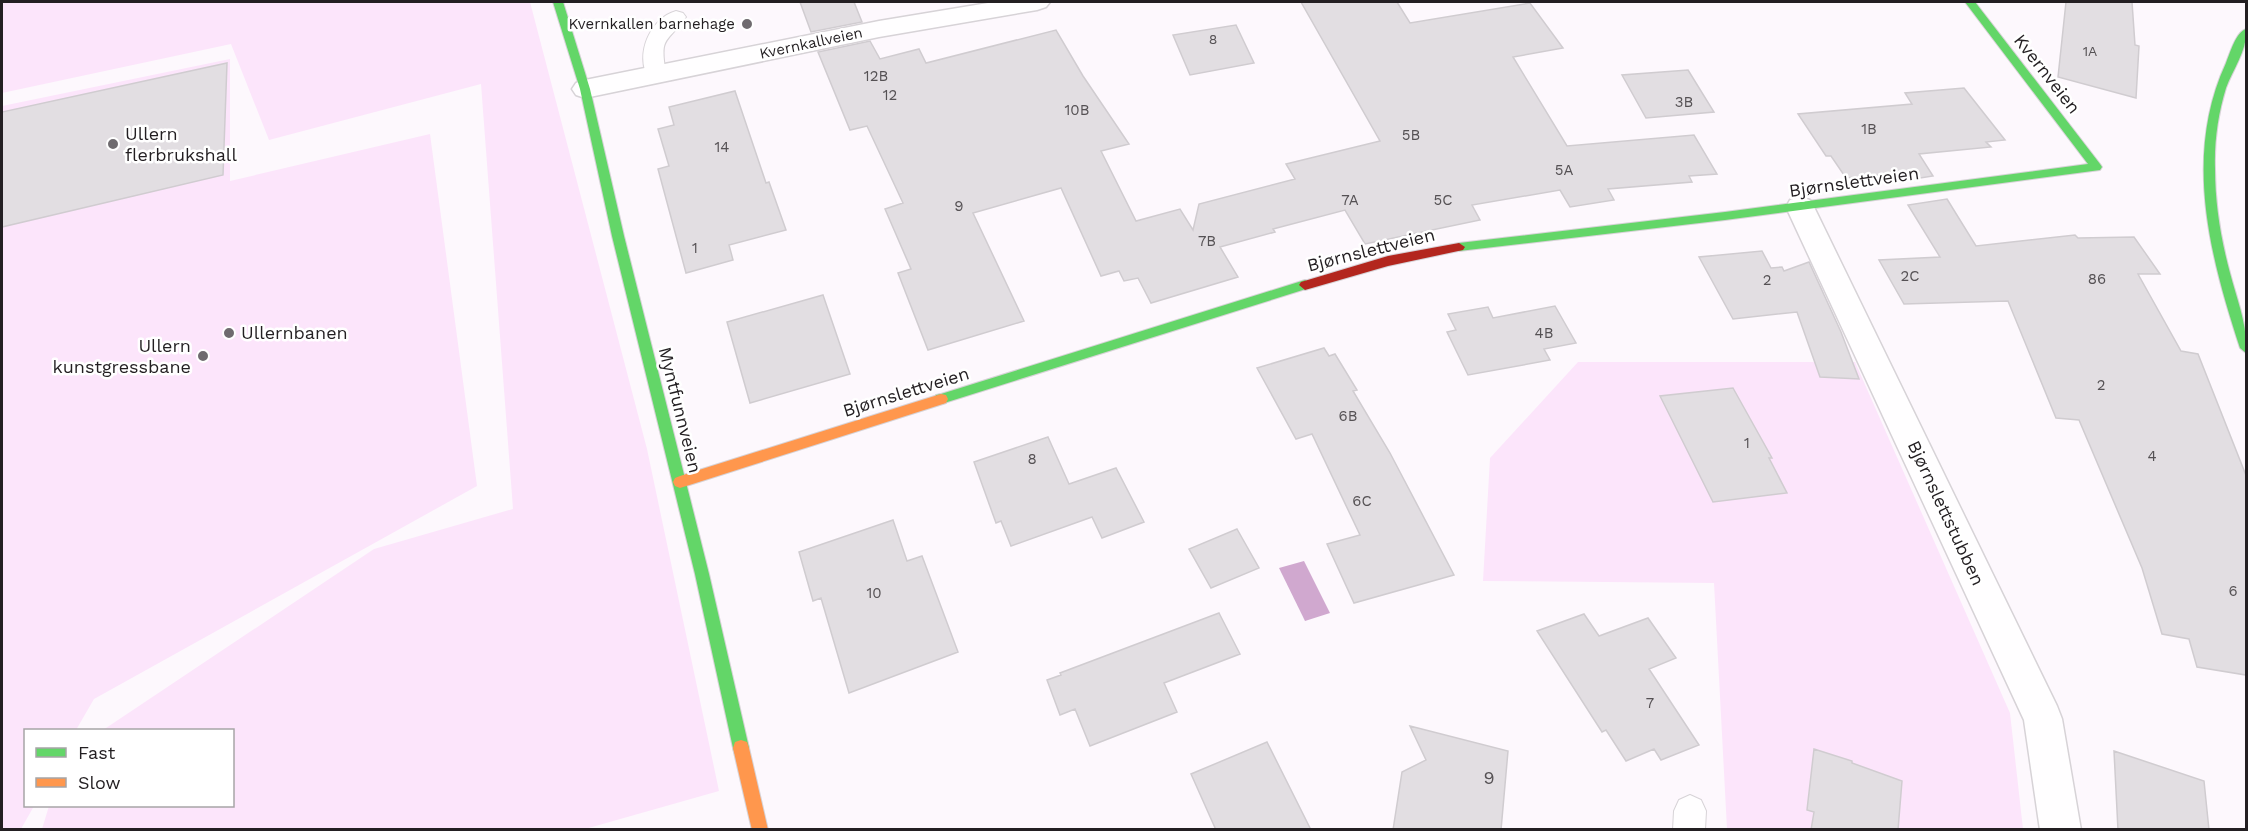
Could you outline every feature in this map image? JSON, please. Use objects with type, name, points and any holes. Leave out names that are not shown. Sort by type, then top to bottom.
[{"type":"street","name":"Myntfunnveien","points":[[558,2],[585,88],[618,236],[680,482],[760,830]]},
{"type":"street","name":"Kvernkallveien","points":[[585,88],[879,29],[1037,2]]},
{"type":"street","name":"Kvernveien","points":[[1970,2],[2096,167]]},
{"type":"street","points":[[2247,32],[2226,72],[2214,109],[2209,149],[2212,222],[2221,266],[2247,348]]},
{"type":"street","name":"Bjørnslettveien","points":[[680,482],[1103,348],[1155,334],[1313,282],[1428,252],[1534,235],[1638,227],[2096,167]]},
{"type":"street","name":"Bjørnslettstubben","points":[[1800,207],[2043,719],[2061,830]]},
{"type":"lane","points":[[656,75],[653,43],[659,32],[676,17]]},
{"type":"shaded area","points":[[2,2],[530,2],[647,449],[719,791],[585,829],[42,829],[49,807],[234,807],[234,729],[104,729],[374,549],[513,509],[481,84],[269,140],[231,44],[2,93]]},
{"type":"shaded area","name":"Ullernbanen","points":[[230,59],[230,181],[430,134],[477,486],[94,699],[77,729],[24,729],[24,807],[33,807],[21,829],[2,829],[2,106]]},
{"type":"shaded area","points":[[1578,362],[1855,362],[2010,713],[2023,829],[1727,829],[1714,583],[1483,581],[1490,458]]},
{"type":"shaded area","points":[[1304,561],[1330,613],[1305,621],[1279,568]]},
{"type":"building","points":[[800,2],[854,2],[862,22],[811,32]]},
{"type":"building","points":[[1301,2],[1397,2],[1410,23],[1530,3],[1563,48],[1513,57],[1567,146],[1694,135],[1717,174],[1689,176],[1692,182],[1608,189],[1614,200],[1570,207],[1560,190],[1472,205],[1480,220],[1365,244],[1345,210],[1273,229],[1275,232],[1220,247],[1238,277],[1151,303],[1138,278],[1124,281],[1119,271],[1101,276],[1061,188],[973,213],[1024,321],[928,350],[898,273],[911,269],[885,209],[903,203],[867,126],[850,130],[818,52],[870,41],[880,59],[919,49],[926,63],[1056,30],[1083,76],[1129,144],[1101,151],[1136,221],[1180,209],[1193,230],[1199,204],[1295,179],[1286,164],[1380,141]]},
{"type":"building","points":[[2066,2],[2132,2],[2135,45],[2139,46],[2136,98],[2058,77]]},
{"type":"building","points":[[1236,25],[1254,63],[1190,75],[1173,35]]},
{"type":"building","name":"Ullern flerbrukshall","points":[[227,63],[223,175],[2,227],[2,112]]},
{"type":"building","points":[[1688,70],[1714,112],[1646,118],[1622,75]]},
{"type":"building","points":[[1964,88],[2005,140],[1986,142],[1991,147],[1919,154],[1933,176],[1895,182],[1890,174],[1846,178],[1831,156],[1826,156],[1798,114],[1912,104],[1905,93]]},
{"type":"building","points":[[735,91],[766,183],[769,182],[786,230],[729,245],[733,260],[686,273],[658,169],[669,166],[658,129],[674,125],[669,107]]},
{"type":"building","points":[[1947,199],[1976,246],[2075,235],[2078,238],[2134,237],[2160,274],[2138,274],[2181,351],[2198,354],[2247,478],[2246,675],[2197,667],[2189,639],[2162,634],[2142,568],[2079,420],[2056,418],[2008,301],[1904,304],[1879,260],[1940,257],[1908,205]]},
{"type":"building","points":[[1762,251],[1771,268],[1782,267],[1784,271],[1809,262],[1841,332],[1859,379],[1820,377],[1797,312],[1733,319],[1699,257]]},
{"type":"building","points":[[823,295],[850,374],[750,403],[727,322]]},
{"type":"building","points":[[1555,306],[1576,343],[1544,349],[1550,360],[1468,375],[1447,332],[1456,330],[1448,314],[1488,307],[1493,318]]},
{"type":"building","points":[[1324,348],[1329,356],[1335,354],[1357,390],[1353,391],[1390,453],[1454,575],[1354,603],[1327,544],[1360,535],[1312,434],[1296,439],[1257,368]]},
{"type":"building","points":[[1733,388],[1772,458],[1769,458],[1787,493],[1713,502],[1660,396]]},
{"type":"building","points":[[1048,437],[1069,484],[1116,468],[1144,522],[1102,538],[1092,517],[1011,546],[1001,521],[996,523],[974,462]]},
{"type":"building","points":[[893,520],[907,561],[922,556],[958,652],[849,693],[821,598],[813,601],[799,552]]},
{"type":"building","points":[[1237,529],[1259,568],[1211,588],[1189,549]]},
{"type":"building","points":[[1219,613],[1240,654],[1164,683],[1177,712],[1090,746],[1075,709],[1060,715],[1047,680],[1061,675],[1060,673]]},
{"type":"building","points":[[1584,614],[1599,636],[1648,618],[1676,658],[1649,669],[1699,745],[1661,760],[1654,749],[1626,761],[1606,730],[1602,732],[1537,631]]},
{"type":"building","points":[[1410,726],[1508,751],[1501,830],[1393,830],[1402,772],[1426,760]]},
{"type":"building","points":[[1267,742],[1311,830],[1216,830],[1191,774]]},
{"type":"building","points":[[1814,749],[1902,781],[1898,830],[1811,830],[1814,812],[1807,810]]},
{"type":"building","points":[[2114,751],[2204,781],[2209,830],[2118,830]]},
{"type":"traffic: fast","points":[[558,2],[585,89],[618,236],[702,574],[741,748]]},
{"type":"traffic: fast","points":[[1459,247],[1725,216],[2096,167],[1970,2]]},
{"type":"traffic: fast","points":[[2246,32],[2228,69],[2215,109],[2210,139],[2209,169],[2210,200],[2220,260],[2246,348]]},
{"type":"traffic: fast","points":[[941,399],[1305,285]]},
{"type":"traffic: slow","points":[[680,482],[941,399]]},
{"type":"traffic: slow","points":[[741,748],[760,830]]},
{"type":"traffic: jam","points":[[1305,285],[1388,261],[1459,247]]},
{"type":"place","name":"Kvernkallen barnehage","points":[[747,24]]},
{"type":"place","name":"Ullern flerbrukshall","points":[[113,144]]},
{"type":"place","name":"Ullernbanen","points":[[229,333]]},
{"type":"place","name":"Ullern kunstgressbane","points":[[203,356]]}]
